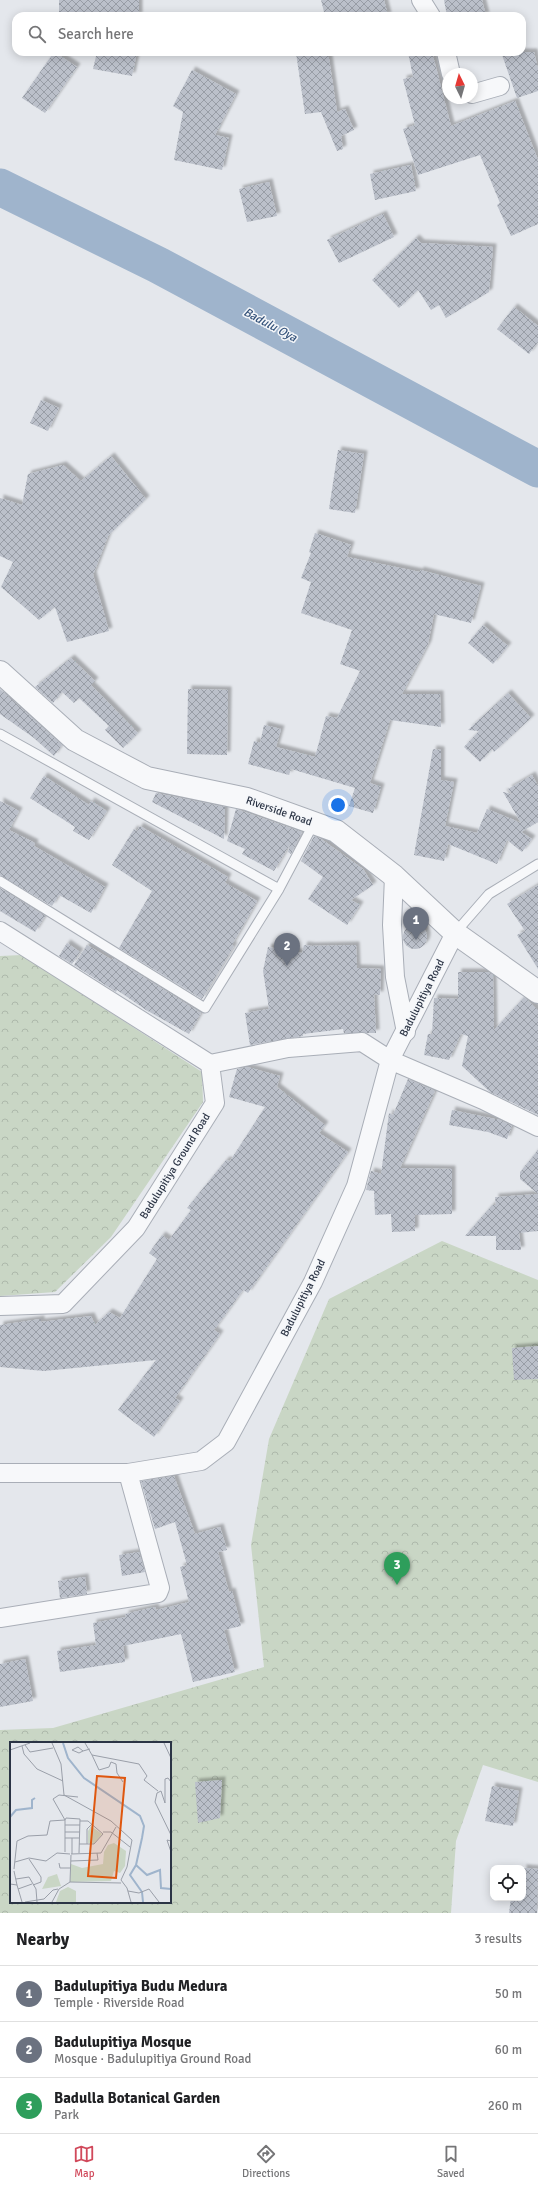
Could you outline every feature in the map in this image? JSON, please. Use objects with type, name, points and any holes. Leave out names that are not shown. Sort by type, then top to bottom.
[{"type":"street","points":[[422,0],[429,12]]},
{"type":"street","points":[[447,56],[450,68]]},
{"type":"street","points":[[478,92],[500,86]]},
{"type":"street","name":"Riverside Road","points":[[0,672],[76,740],[147,778],[248,799],[336,831],[394,876],[455,933],[538,992]]},
{"type":"street","points":[[394,876],[392,925],[395,977],[406,1032]]},
{"type":"street","points":[[0,931],[210,1064],[288,1048],[362,1042],[390,1060],[483,1100],[538,1127]]},
{"type":"street","name":"Badulupitiya Road","points":[[0,1473],[128,1473],[201,1461],[226,1442],[313,1282],[356,1186],[390,1060],[406,1032],[455,933]]},
{"type":"street","name":"Badulupitiya Ground Road","points":[[0,1306],[63,1304],[136,1228],[215,1103],[210,1064]]},
{"type":"street","points":[[0,1618],[158,1593],[160,1588],[128,1473]]},
{"type":"lane","points":[[0,734],[279,889]]},
{"type":"lane","points":[[0,881],[205,1008],[279,889],[314,823]]},
{"type":"lane","points":[[455,933],[489,894],[538,864]]},
{"type":"green space","points":[[22,955],[202,1072],[203,1102],[111,1237],[55,1292],[0,1296],[0,956]]},
{"type":"green space","points":[[442,1241],[538,1280],[538,1782],[483,1765],[456,1841],[451,1913],[0,1913],[0,1730],[53,1728],[264,1667],[251,1545],[269,1439],[329,1299]]},
{"type":"building","points":[[59,0],[139,0],[139,12],[59,12]]},
{"type":"building","points":[[321,0],[384,0],[387,12],[324,12]]},
{"type":"building","points":[[444,0],[482,0],[485,12],[446,12]]},
{"type":"building","points":[[526,52],[534,52],[538,69],[538,91],[517,98],[502,56],[526,56]]},
{"type":"building","points":[[51,56],[60,56],[77,67],[45,113],[22,98]]},
{"type":"building","points":[[96,56],[136,56],[132,76],[93,69]]},
{"type":"building","points":[[296,56],[329,56],[337,112],[345,109],[354,130],[341,136],[343,149],[337,151],[321,112],[305,114]]},
{"type":"building","points":[[409,56],[433,56],[442,91],[442,104],[445,104],[451,126],[515,101],[538,160],[538,224],[511,236],[497,205],[500,203],[480,155],[418,175],[403,129],[415,125],[403,79],[413,77]]},
{"type":"building","points":[[192,70],[236,94],[215,135],[229,138],[222,170],[174,160],[183,112],[173,106]]},
{"type":"building","points":[[411,165],[416,191],[375,200],[370,174]]},
{"type":"building","points":[[269,182],[277,216],[247,222],[239,189]]},
{"type":"building","points":[[383,214],[394,237],[339,263],[327,240]]},
{"type":"building","points":[[416,238],[421,243],[493,247],[489,292],[446,318],[439,305],[431,310],[418,290],[399,308],[372,280]]},
{"type":"building","points":[[514,307],[538,326],[538,342],[529,354],[497,329]]},
{"type":"building","points":[[41,400],[59,408],[48,431],[30,423]]},
{"type":"building","points":[[338,450],[364,454],[355,513],[329,509]]},
{"type":"building","points":[[111,456],[146,499],[108,536],[93,575],[109,631],[67,642],[55,607],[39,620],[1,587],[13,562],[0,556],[0,498],[22,505],[28,474],[63,465],[81,481]]},
{"type":"building","points":[[315,533],[351,545],[347,557],[420,572],[420,570],[481,586],[471,623],[434,614],[428,644],[402,694],[440,694],[441,727],[390,720],[370,783],[381,787],[373,813],[349,806],[355,788],[291,769],[289,775],[248,764],[254,741],[260,743],[264,725],[281,729],[276,747],[315,757],[326,716],[337,718],[360,671],[340,664],[352,630],[301,613],[311,582],[301,578],[311,553],[309,552]]},
{"type":"building","points":[[483,625],[508,646],[493,664],[468,643]]},
{"type":"building","points":[[71,658],[95,681],[91,685],[138,733],[123,748],[105,730],[109,726],[79,698],[74,703],[62,692],[53,703],[35,687]]},
{"type":"building","points":[[0,689],[62,745],[54,756],[34,738],[0,714]]},
{"type":"building","points":[[188,689],[228,690],[227,755],[187,754]]},
{"type":"building","points":[[508,693],[531,718],[494,752],[492,749],[480,762],[464,747],[479,731],[468,730]]},
{"type":"building","points":[[433,749],[441,750],[441,780],[454,782],[445,826],[477,833],[487,809],[521,823],[503,792],[512,794],[508,789],[532,775],[538,786],[538,822],[521,832],[532,839],[522,852],[507,840],[497,864],[448,844],[444,861],[414,855]]},
{"type":"building","points":[[44,776],[89,805],[91,801],[107,811],[89,840],[73,831],[75,827],[30,798]]},
{"type":"building","points":[[156,793],[225,807],[224,839],[152,802]]},
{"type":"building","points":[[0,801],[19,811],[9,830],[35,843],[34,846],[105,887],[91,913],[59,895],[52,906],[0,875]]},
{"type":"building","points":[[236,809],[302,832],[291,854],[288,852],[290,844],[274,871],[242,854],[245,849],[227,841]]},
{"type":"building","points":[[140,826],[228,877],[225,883],[257,901],[232,945],[234,946],[202,999],[119,948],[152,891],[112,865],[134,829],[137,831]]},
{"type":"building","points":[[314,836],[321,839],[363,869],[373,885],[351,900],[360,905],[347,925],[308,899],[323,877],[301,861]]},
{"type":"building","points":[[538,885],[538,969],[517,935],[525,931],[507,904]]},
{"type":"building","points":[[0,888],[45,916],[35,932],[0,911]]},
{"type":"building","points":[[415,925],[424,928],[427,937],[424,946],[415,949],[406,946],[403,937],[406,928]]},
{"type":"building","points":[[67,943],[80,952],[72,964],[59,956]]},
{"type":"building","points":[[87,945],[112,960],[113,958],[201,1013],[189,1034],[146,1010],[117,990],[116,992],[74,965]]},
{"type":"building","points":[[304,945],[356,945],[357,968],[381,969],[380,995],[374,994],[376,1033],[344,1033],[343,1029],[303,1034],[303,1036],[250,1045],[245,1013],[269,1009],[263,971],[268,947],[302,953]]},
{"type":"building","points":[[458,972],[488,972],[493,975],[494,1030],[524,997],[538,1010],[538,1115],[490,1092],[462,1066],[468,1036],[461,1034],[449,1060],[424,1055],[428,1034],[432,1034],[434,998],[458,999]]},
{"type":"building","points":[[247,1067],[280,1076],[277,1087],[325,1125],[319,1133],[348,1152],[248,1293],[243,1290],[214,1330],[220,1334],[175,1398],[180,1401],[154,1437],[118,1410],[156,1360],[44,1371],[0,1367],[0,1325],[41,1319],[41,1322],[91,1316],[95,1325],[109,1312],[120,1318],[157,1259],[149,1253],[162,1235],[169,1240],[191,1210],[187,1208],[226,1160],[230,1161],[265,1107],[229,1097],[237,1069]]},
{"type":"building","points":[[408,1079],[435,1091],[400,1168],[452,1169],[452,1214],[415,1215],[415,1231],[392,1232],[391,1214],[375,1215],[374,1191],[366,1190],[371,1171],[381,1174],[389,1113],[393,1115]]},
{"type":"building","points":[[452,1110],[500,1120],[512,1126],[507,1139],[488,1132],[449,1125]]},
{"type":"building","points":[[538,1150],[538,1194],[520,1179],[520,1172]]},
{"type":"building","points":[[538,1194],[538,1231],[519,1233],[521,1250],[496,1250],[496,1236],[465,1236],[492,1205],[496,1205],[495,1197]]},
{"type":"building","points":[[538,1346],[538,1379],[514,1380],[512,1348]]},
{"type":"building","points":[[174,1476],[195,1534],[220,1527],[227,1550],[218,1552],[229,1592],[232,1591],[241,1626],[224,1630],[235,1672],[193,1682],[181,1634],[123,1646],[125,1662],[60,1672],[57,1651],[96,1645],[93,1623],[126,1617],[125,1614],[155,1607],[156,1610],[189,1602],[180,1567],[187,1565],[175,1522],[155,1529],[141,1481]]},
{"type":"building","points":[[139,1552],[145,1572],[122,1576],[119,1555]]},
{"type":"building","points":[[85,1577],[87,1594],[60,1598],[58,1581]]},
{"type":"building","points":[[25,1659],[33,1701],[0,1707],[0,1664]]},
{"type":"building","points":[[222,1780],[220,1818],[198,1823],[195,1782]]},
{"type":"building","points":[[492,1786],[519,1791],[513,1826],[485,1821]]},
{"type":"building","points":[[526,1868],[538,1869],[537,1913],[509,1913],[511,1901],[526,1901]]},
{"type":"waterway","name":"Badulu Oya","points":[[0,187],[158,265],[538,469]]},
{"type":"place","name":"Badulupitiya Budu Medura","points":[[416,940]]},
{"type":"place","name":"Badulupitiya Mosque","points":[[287,966]]},
{"type":"place","name":"Badulla Botanical Garden","points":[[397,1585]]}]
